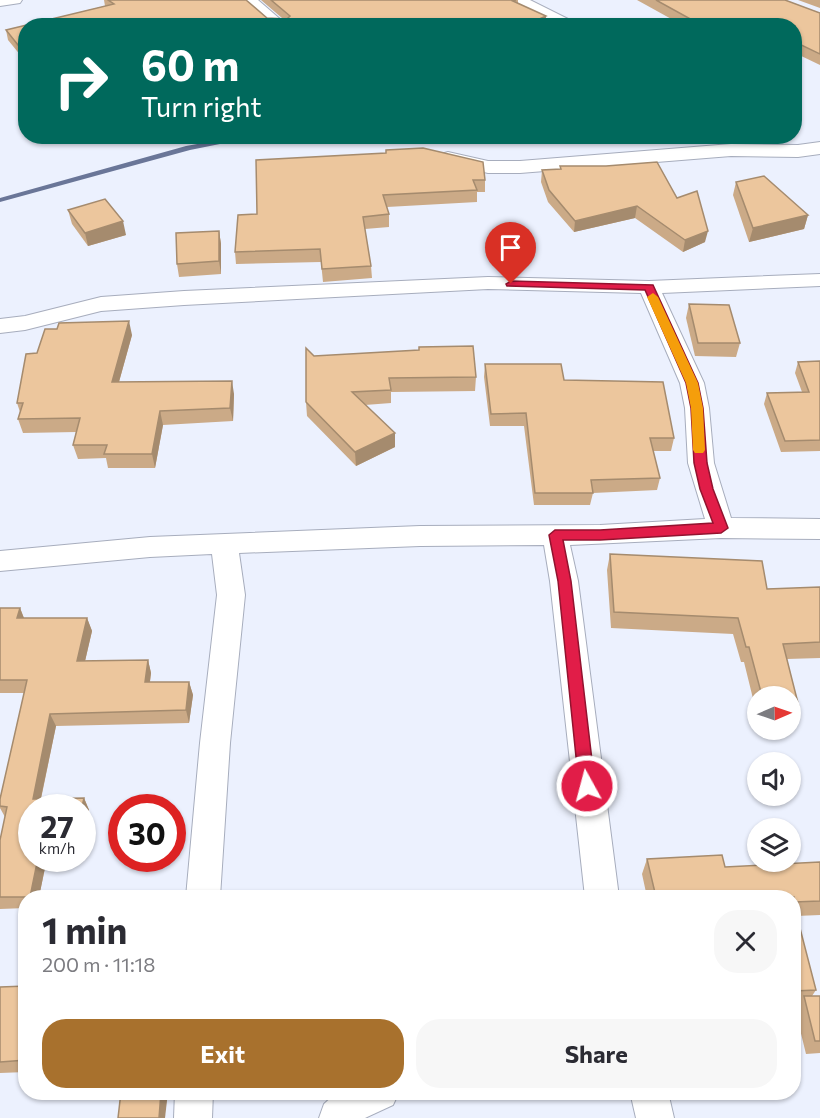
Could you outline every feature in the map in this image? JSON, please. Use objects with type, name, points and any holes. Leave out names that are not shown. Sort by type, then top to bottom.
[{"type":"street","points":[[0,1],[14,0]]},
{"type":"street","points":[[248,0],[270,18]]},
{"type":"street","points":[[517,0],[556,18]]},
{"type":"street","points":[[802,133],[820,141]]},
{"type":"street","points":[[433,155],[488,167],[520,167],[731,150],[798,151],[820,148]]},
{"type":"street","points":[[0,326],[25,323],[101,304],[184,298],[488,283],[649,287],[820,280]]},
{"type":"street","points":[[649,287],[692,383],[697,408],[701,463],[707,489],[721,528]]},
{"type":"street","points":[[0,561],[150,547],[420,536],[600,535],[721,528],[820,529]]},
{"type":"street","points":[[555,535],[564,581],[601,890]]},
{"type":"street","points":[[204,890],[215,742],[231,596],[225,544]]},
{"type":"street","points":[[193,1118],[194,1100]]},
{"type":"street","points":[[338,1118],[354,1102],[359,1100]]},
{"type":"street","points":[[650,1100],[655,1118]]},
{"type":"building","points":[[108,0],[246,0],[267,18],[56,18],[114,4]]},
{"type":"building","points":[[271,0],[516,0],[513,1],[546,16],[542,18],[288,18],[290,16]]},
{"type":"building","points":[[656,0],[785,0],[820,13],[820,54],[802,45],[802,18],[689,18]]},
{"type":"building","points":[[18,27],[18,45],[6,30]]},
{"type":"building","points":[[423,148],[483,162],[485,180],[473,180],[477,190],[383,195],[389,214],[363,217],[371,266],[322,269],[320,249],[235,252],[238,215],[257,214],[256,160],[386,153],[386,150]]},
{"type":"building","points":[[657,162],[677,198],[697,191],[708,231],[685,240],[637,206],[575,221],[549,190],[542,170],[561,169],[560,166],[606,166]]},
{"type":"building","points":[[764,176],[808,215],[753,228],[736,182]]},
{"type":"building","points":[[105,199],[123,221],[85,233],[68,210]]},
{"type":"building","points":[[219,231],[219,261],[177,264],[176,233]]},
{"type":"building","points":[[689,304],[729,305],[740,343],[698,343]]},
{"type":"building","points":[[129,321],[112,382],[232,381],[230,408],[160,411],[152,454],[104,454],[107,445],[73,445],[80,418],[18,419],[23,403],[17,403],[26,354],[37,353],[45,329],[57,329],[59,323]]},
{"type":"building","points":[[473,346],[476,377],[389,378],[391,390],[352,392],[395,433],[355,452],[306,402],[306,348],[314,356],[419,350],[419,347]]},
{"type":"building","points":[[820,361],[820,440],[785,441],[767,393],[809,392],[798,362]]},
{"type":"building","points":[[485,364],[561,364],[564,380],[663,382],[674,438],[650,438],[660,478],[591,480],[593,493],[535,493],[526,413],[491,414]]},
{"type":"building","points":[[610,554],[762,561],[767,589],[820,587],[820,642],[783,644],[794,686],[759,686],[749,647],[746,647],[738,618],[614,612]]},
{"type":"building","points":[[0,608],[20,608],[17,618],[87,618],[77,661],[148,660],[145,682],[189,682],[186,710],[50,714],[34,794],[18,794],[18,872],[35,872],[31,890],[18,890],[18,897],[0,897],[0,840],[7,807],[0,806],[0,799],[27,680],[0,680]]},
{"type":"building","points":[[722,855],[725,867],[747,866],[747,872],[801,872],[801,863],[820,862],[820,901],[801,902],[801,890],[654,890],[647,859]]},
{"type":"building","points":[[801,932],[816,990],[801,991]]},
{"type":"building","points":[[18,986],[18,1061],[0,1062],[0,987]]},
{"type":"building","points":[[804,996],[820,996],[820,1041],[815,1041]]},
{"type":"building","points":[[120,1100],[160,1100],[159,1118],[118,1118]]},
{"type":"waterway","points":[[0,200],[189,148],[212,144]]},
{"type":"slow traffic","points":[[653,297],[692,383],[697,408],[699,450]]},
{"type":"route","points":[[511,284],[649,287],[692,383],[697,408],[701,463],[707,489],[721,528],[600,535],[555,535],[564,581],[587,786]]}]
